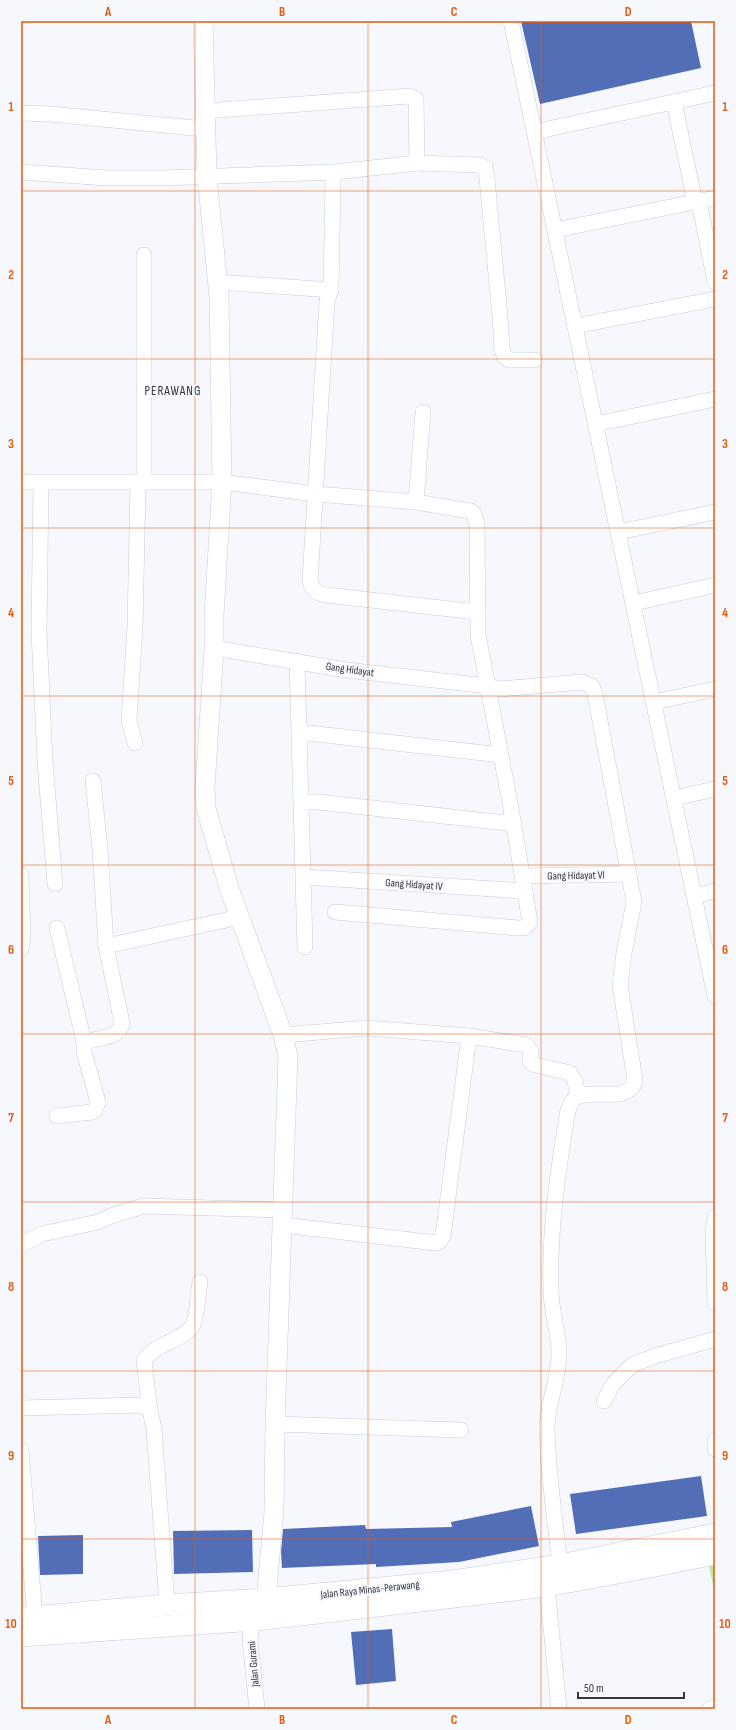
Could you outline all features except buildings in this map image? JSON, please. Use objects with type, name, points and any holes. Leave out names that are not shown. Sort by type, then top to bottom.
[{"type":"main road","name":"Jalan Raya Minas-Perawang","points":[[28,1618],[167,1605],[266,1599],[453,1581],[560,1565],[715,1534]]},
{"type":"main road","name":"Jalan Raya Minas-Perawang","points":[[21,1636],[257,1620],[547,1586],[715,1554]]},
{"type":"street","points":[[203,21],[207,177],[218,282],[222,482],[214,615],[214,648],[205,787],[206,808],[229,888],[283,1035],[288,1057],[275,1424],[274,1512],[266,1599]]},
{"type":"street","points":[[511,21],[715,992]]},
{"type":"street","points":[[534,132],[715,93]]},
{"type":"street","points":[[21,113],[205,120],[410,96],[414,97],[416,102],[417,164]]},
{"type":"street","points":[[674,102],[715,282]]},
{"type":"street","points":[[21,172],[107,178],[207,177],[336,172],[417,164],[480,165],[485,168],[487,179],[499,301],[502,349],[504,356],[509,360],[535,360]]},
{"type":"street","points":[[336,172],[333,181],[331,290],[326,308],[310,581],[312,589],[316,593],[477,612]]},
{"type":"street","points":[[555,230],[715,198]]},
{"type":"street","points":[[135,743],[130,721],[141,483],[144,255]]},
{"type":"street","points":[[218,282],[331,290]]},
{"type":"street","points":[[575,326],[715,299]]},
{"type":"street","points":[[596,424],[715,399]]},
{"type":"street","points":[[416,502],[423,412]]},
{"type":"street","points":[[21,482],[222,482],[316,494],[416,502],[470,511],[474,514],[477,524],[478,636],[514,824],[530,920],[529,925],[524,928],[335,912]]},
{"type":"street","points":[[41,483],[39,632],[45,762],[55,884]]},
{"type":"street","points":[[619,532],[715,512]]},
{"type":"street","points":[[634,602],[715,585]]},
{"type":"street","name":"Gang Hidayat","points":[[214,648],[346,670],[487,686],[500,689],[582,682],[592,686],[595,694],[629,874]]},
{"type":"street","points":[[297,661],[305,947]]},
{"type":"street","points":[[654,702],[715,689]]},
{"type":"street","points":[[299,732],[501,755]]},
{"type":"street","points":[[84,1042],[114,1035],[121,1028],[122,1023],[106,946],[100,849],[93,781]]},
{"type":"street","points":[[674,798],[715,789]]},
{"type":"street","points":[[302,802],[326,803],[514,824]]},
{"type":"street","points":[[560,1565],[552,1502],[548,1428],[549,1405],[556,1383],[559,1356],[550,1292],[553,1211],[568,1110],[572,1100],[578,1096],[621,1093],[630,1090],[634,1085],[635,1080],[620,985],[624,953],[634,902],[629,874]]},
{"type":"street","name":"Gang Hidayat VI","points":[[524,883],[629,874]]},
{"type":"street","points":[[21,875],[21,949]]},
{"type":"street","name":"Gang Hidayat IV","points":[[304,877],[524,883]]},
{"type":"street","points":[[694,896],[715,891]]},
{"type":"street","points":[[106,946],[240,917]]},
{"type":"street","points":[[57,928],[84,1042],[84,1052],[98,1102],[97,1106],[92,1112],[57,1116]]},
{"type":"street","points":[[283,1035],[367,1028],[469,1036],[526,1045],[530,1051],[530,1060],[532,1064],[570,1073],[575,1081],[578,1096]]},
{"type":"street","points":[[21,1245],[42,1234],[98,1222],[111,1216],[143,1206],[283,1217],[436,1243],[440,1241],[443,1236],[469,1036]]},
{"type":"street","points":[[715,1217],[713,1233],[715,1303]]},
{"type":"street","points":[[167,1605],[154,1429],[144,1361],[147,1355],[153,1350],[186,1332],[192,1326],[200,1282]]},
{"type":"street","points":[[604,1401],[613,1384],[632,1365],[655,1356],[715,1339]]},
{"type":"street","points":[[21,1408],[142,1405],[150,1410]]},
{"type":"street","points":[[275,1424],[461,1430]]},
{"type":"street","points":[[715,1441],[715,1450]]},
{"type":"street","points":[[21,1450],[28,1618]]},
{"type":"street","points":[[547,1586],[559,1709]]},
{"type":"street","name":"Jalan Gurami","points":[[257,1709],[250,1640],[251,1628],[257,1620],[266,1599]]},
{"type":"street","points":[[710,1709],[715,1707]]},
{"type":"green space","points":[[715,1549],[715,1595],[706,1551]]},
{"type":"district","name":"PERAWANG","points":[[173,390]]}]
